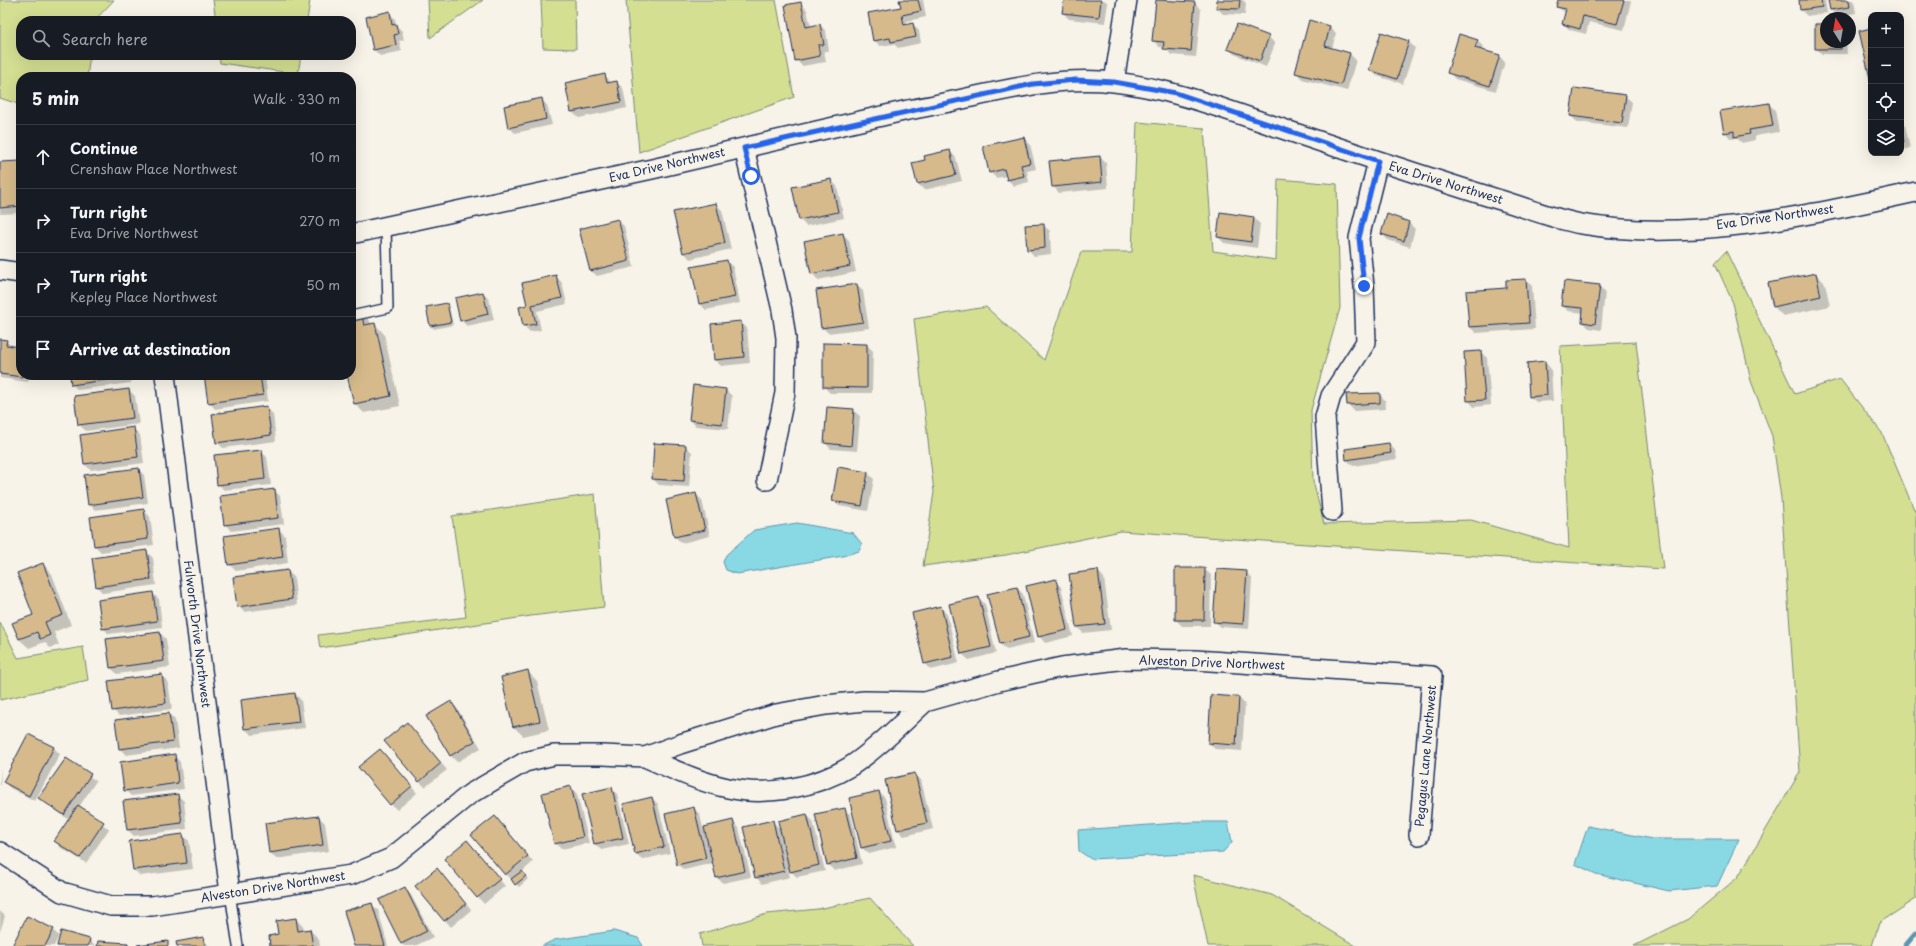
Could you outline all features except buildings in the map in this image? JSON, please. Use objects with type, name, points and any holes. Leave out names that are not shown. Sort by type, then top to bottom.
[{"type":"street","points":[[1114,82],[1127,0]]},
{"type":"street","name":"Eva Drive Northwest","points":[[356,233],[1033,84],[1076,80],[1114,82],[1176,93],[1378,161],[1579,224],[1645,231],[1746,224],[1806,215],[1916,192]]},
{"type":"street","points":[[744,148],[782,310],[786,338],[785,393],[767,480]]},
{"type":"street","points":[[1332,511],[1325,418],[1331,396],[1366,342],[1364,286],[1359,238],[1378,161]]},
{"type":"street","points":[[0,270],[16,272]]},
{"type":"street","name":"Fulworth Drive Northwest","points":[[166,380],[230,894]]},
{"type":"street","name":"Alveston Drive Northwest","points":[[645,757],[680,744],[776,714],[826,705],[864,701],[925,702],[999,681],[1062,667],[1126,659],[1195,660],[1432,676]]},
{"type":"street","name":"Pegagus Lane Northwest","points":[[1419,835],[1432,676]]},
{"type":"street","name":"Alveston Drive Northwest","points":[[0,852],[62,892],[110,906],[152,906],[350,875],[391,858],[470,794],[525,762],[554,755],[645,757],[682,774],[729,788],[768,791],[797,787],[826,778],[851,766],[887,738],[925,702]]},
{"type":"lane","points":[[356,315],[388,308],[386,278],[386,226]]},
{"type":"lane","points":[[230,894],[238,946]]},
{"type":"green space","points":[[0,0],[114,0],[99,16],[16,16],[16,60],[89,60],[88,72],[16,72],[16,103],[0,98]]},
{"type":"green space","points":[[213,0],[310,0],[308,16],[215,16]]},
{"type":"green space","points":[[428,0],[483,0],[430,38]]},
{"type":"green space","points":[[541,0],[575,0],[576,49],[543,48]]},
{"type":"green space","points":[[626,0],[776,0],[794,97],[639,152]]},
{"type":"green space","points":[[220,60],[300,60],[298,72],[284,72],[220,63]]},
{"type":"green space","points":[[1137,122],[1204,128],[1213,251],[1276,260],[1278,179],[1337,184],[1340,308],[1311,410],[1313,481],[1324,524],[1471,520],[1569,548],[1560,346],[1636,342],[1663,569],[1121,531],[1006,555],[923,566],[934,492],[914,319],[986,307],[1044,360],[1081,252],[1132,252]]},
{"type":"green space","points":[[1726,251],[1795,394],[1840,379],[1882,433],[1916,514],[1916,899],[1879,923],[1872,946],[1634,946],[1688,919],[1738,877],[1800,772],[1781,498],[1772,436],[1751,381],[1733,303],[1715,263]]},
{"type":"green space","points":[[595,494],[604,607],[531,616],[320,648],[318,635],[466,617],[452,516]]},
{"type":"green space","points":[[0,622],[18,658],[83,647],[88,680],[0,700]]},
{"type":"green space","points":[[1193,875],[1272,895],[1356,946],[1208,946]]},
{"type":"green space","points":[[870,898],[913,946],[702,946],[700,934],[767,914],[818,909]]},
{"type":"water","points":[[797,523],[853,533],[862,544],[859,551],[843,556],[737,574],[726,570],[723,562],[726,555],[754,530]]},
{"type":"water","points":[[1193,822],[1228,822],[1232,842],[1223,852],[1091,859],[1079,851],[1078,830]]},
{"type":"water","points":[[1588,826],[1652,839],[1739,839],[1717,886],[1669,891],[1596,874],[1575,864]]},
{"type":"water","points":[[614,931],[638,938],[643,946],[542,946],[554,940]]},
{"type":"waterway","points":[[1905,946],[1916,933]]},
{"type":"route","points":[[751,176],[744,148],[908,110],[946,104],[1033,84],[1076,80],[1114,82],[1176,93],[1378,161],[1359,238],[1364,286]]}]
